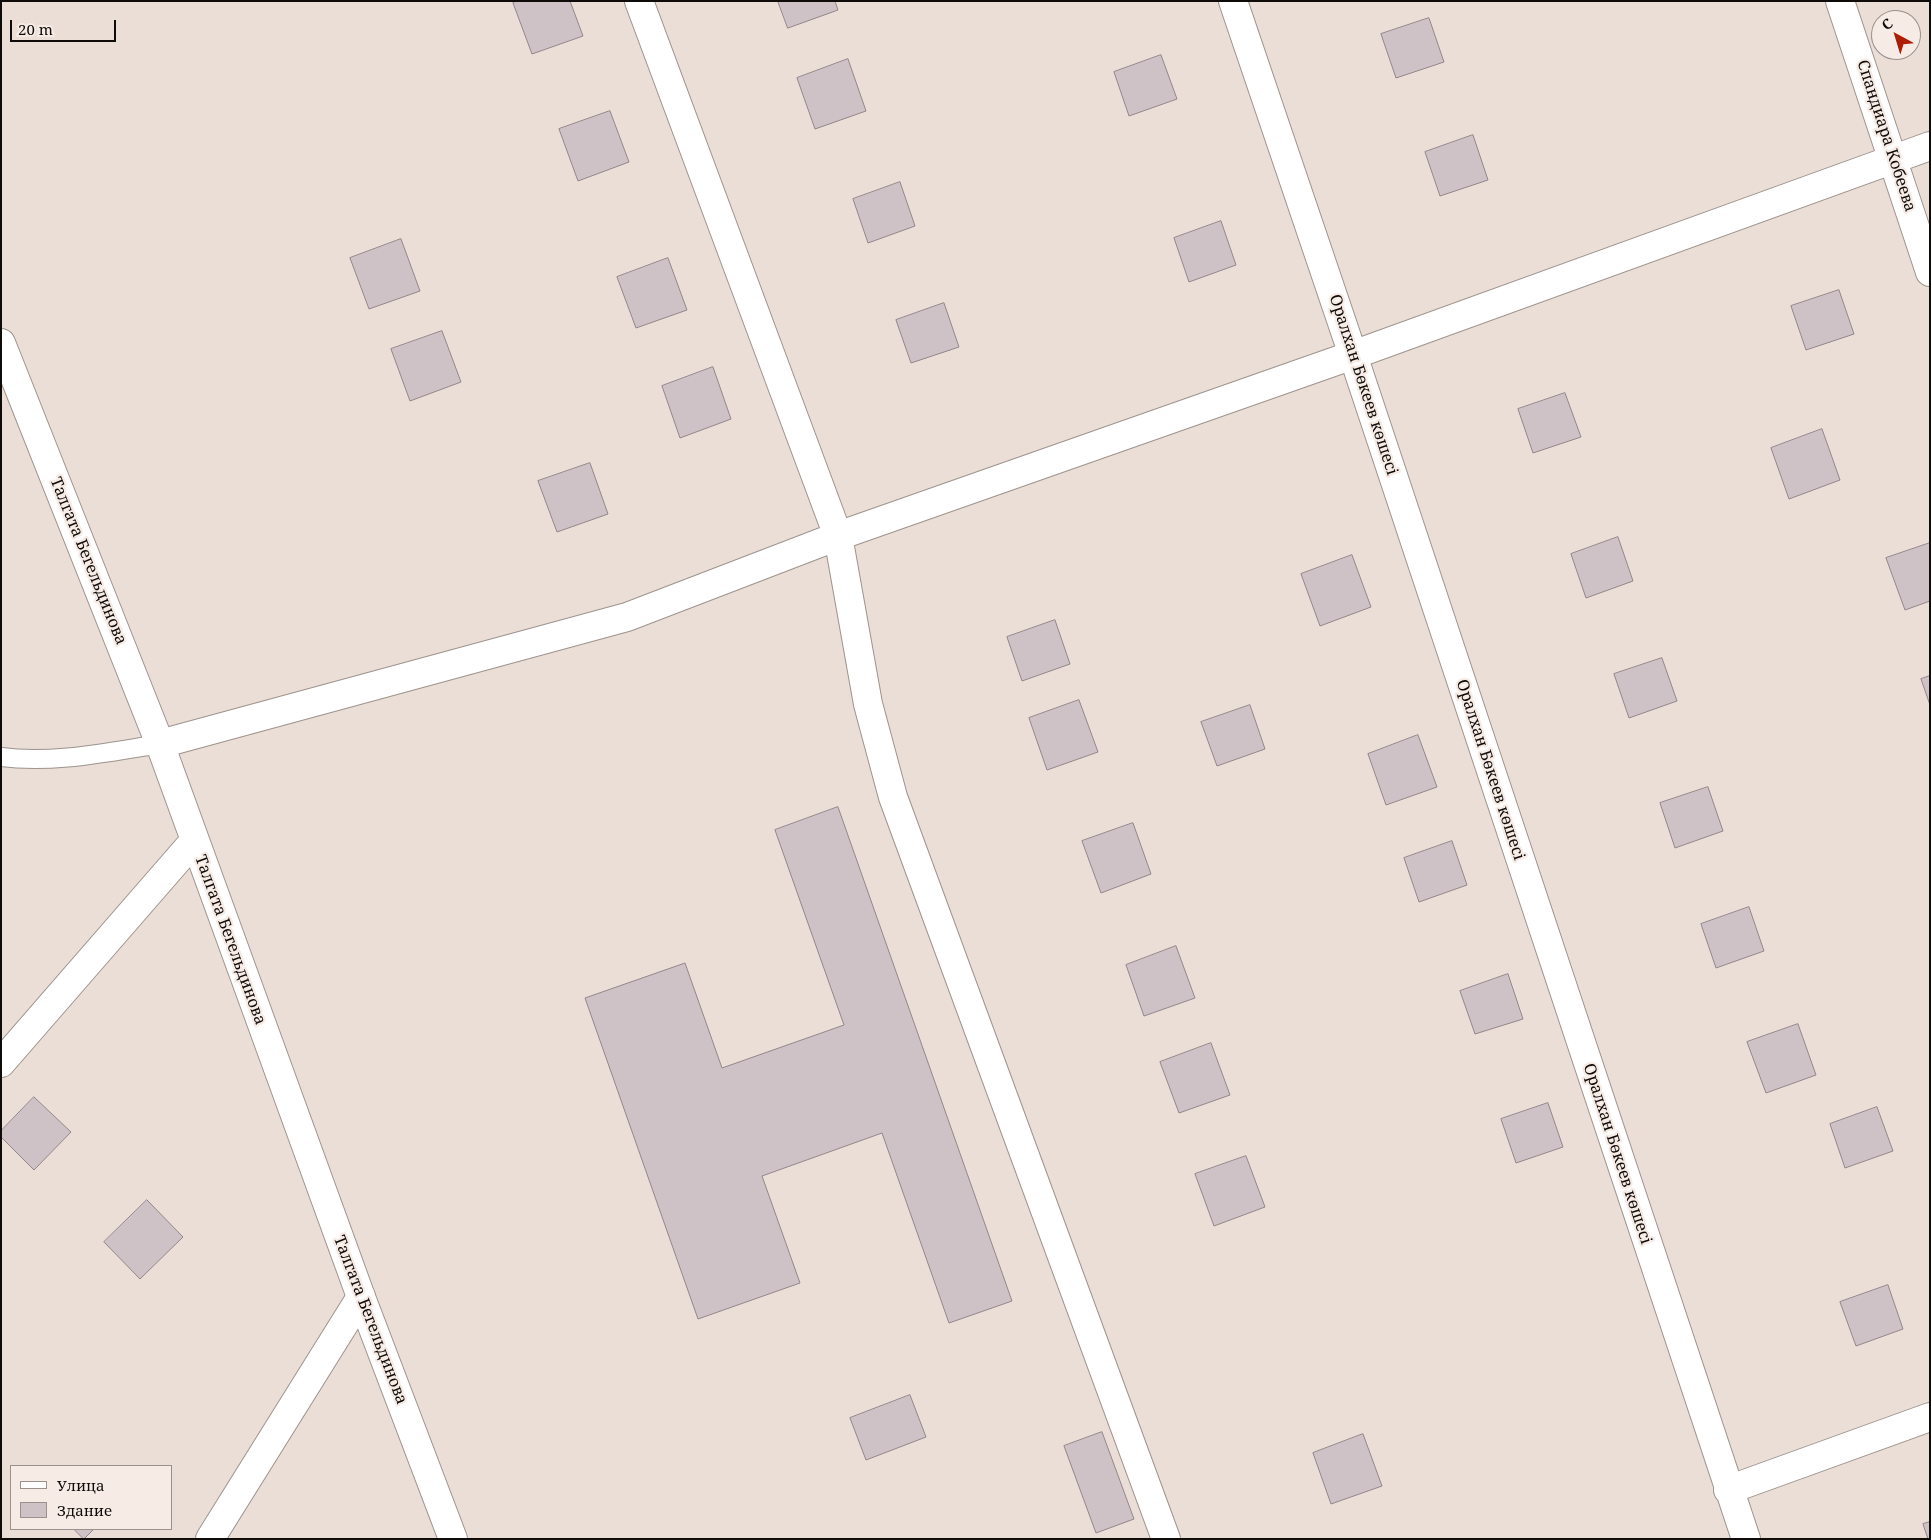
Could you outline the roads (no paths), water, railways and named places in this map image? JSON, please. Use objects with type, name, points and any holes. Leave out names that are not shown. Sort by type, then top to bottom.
[{"type":"street","points":[[639,1],[838,536],[868,704],[893,797],[1166,1539]]},
{"type":"street","name":"Оралхан Бөкеев көшесі","points":[[1233,1],[1353,354],[1728,1490],[1746,1539]]},
{"type":"street","name":"Спандиара Кобеева","points":[[1840,1],[1930,272]]},
{"type":"street","points":[[160,744],[627,617],[838,536],[1353,354],[1930,146]]},
{"type":"street","name":"Талгата Бегельдинова","points":[[1,343],[160,744],[361,1297],[453,1539]]},
{"type":"street","points":[[1,1063],[194,841]]},
{"type":"street","points":[[210,1539],[361,1297]]},
{"type":"street","points":[[1728,1490],[1930,1417]]},
{"type":"lane","points":[[1,757],[26,760],[98,753],[160,744]]}]
